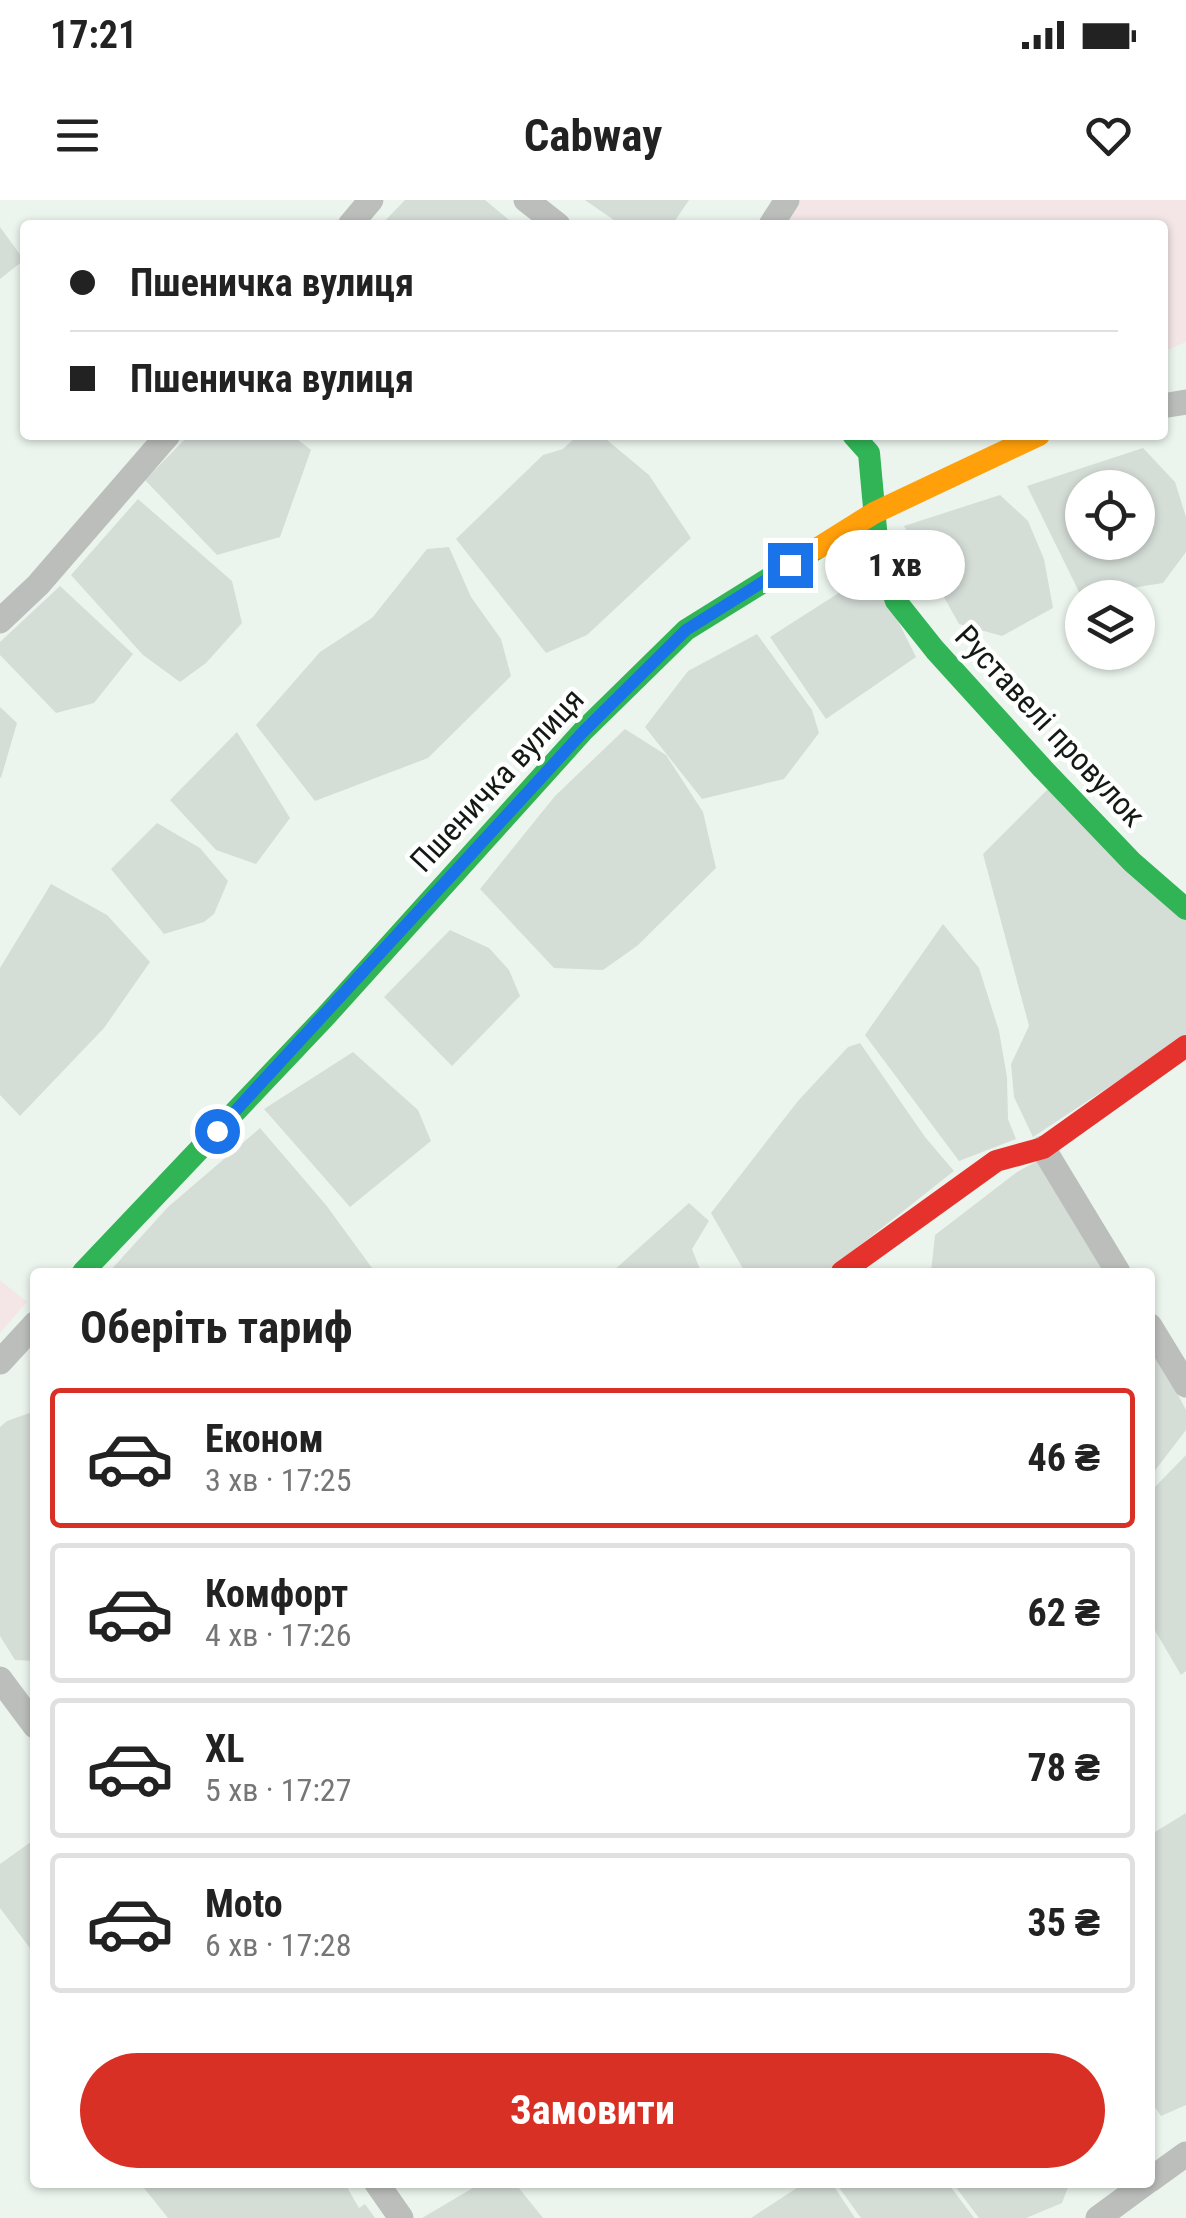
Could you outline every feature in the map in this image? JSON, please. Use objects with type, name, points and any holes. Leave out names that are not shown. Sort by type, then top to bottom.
[{"type":"street","points":[[354,220],[371,200]]},
{"type":"street","points":[[526,200],[552,220]]},
{"type":"street","points":[[0,622],[38,585],[164,440]]},
{"type":"street","name":"Руставелі провулок","points":[[858,440],[869,452],[878,550],[896,601],[1042,769],[1132,862],[1186,909]]},
{"type":"street","name":"Пшеничка вулиця","points":[[87,1268],[324,1018],[583,732],[686,630],[874,513],[1028,440]]},
{"type":"street","points":[[848,1268],[996,1161],[1043,1148],[1186,1046]]},
{"type":"street","points":[[1043,1148],[1116,1268]]},
{"type":"street","points":[[0,1362],[30,1329]]},
{"type":"street","points":[[1155,1334],[1186,1385]]},
{"type":"street","points":[[0,1679],[30,1719]]},
{"type":"street","points":[[1155,2176],[1186,2154]]},
{"type":"street","points":[[380,2188],[400,2218]]},
{"type":"street","points":[[1098,2218],[1139,2188]]},
{"type":"shaded area","points":[[787,200],[1186,200],[1186,342],[1168,350],[1168,220],[774,220]]},
{"type":"shaded area","points":[[0,1280],[27,1302],[0,1333]]},
{"type":"building","points":[[405,200],[485,200],[509,220],[386,220]]},
{"type":"building","points":[[585,200],[689,200],[675,220],[614,220]]},
{"type":"building","points":[[0,227],[20,254],[20,263],[0,279]]},
{"type":"building","points":[[184,440],[298,440],[311,450],[280,537],[217,555],[145,480]]},
{"type":"building","points":[[573,440],[607,440],[649,475],[691,538],[587,635],[546,653],[456,539],[543,455],[563,449]]},
{"type":"building","points":[[1143,448],[1175,482],[1186,517],[1186,552],[1163,583],[1073,580],[1027,486],[1065,474],[1065,560],[1155,560],[1155,470],[1076,470]]},
{"type":"building","points":[[1000,495],[1028,521],[1044,559],[1053,608],[1002,636],[959,624],[904,526]]},
{"type":"building","points":[[138,499],[232,581],[242,623],[206,663],[180,682],[143,655],[71,575]]},
{"type":"building","points":[[449,547],[471,597],[501,639],[511,676],[428,758],[315,801],[256,725],[320,652],[372,618],[427,549]]},
{"type":"building","points":[[873,571],[916,657],[826,719],[770,637]]},
{"type":"building","points":[[60,586],[133,654],[94,703],[56,713],[0,655],[0,642]]},
{"type":"building","points":[[757,634],[812,710],[819,733],[784,779],[702,799],[645,727],[688,671]]},
{"type":"building","points":[[0,707],[17,723],[1,778],[0,777]]},
{"type":"building","points":[[625,729],[666,755],[703,812],[716,868],[637,946],[603,970],[554,968],[480,889],[555,796]]},
{"type":"building","points":[[237,732],[290,818],[256,864],[216,850],[170,800]]},
{"type":"building","points":[[1048,789],[1186,919],[1186,1036],[1033,1137],[1014,1097],[1011,1064],[1029,1026],[983,854]]},
{"type":"building","points":[[157,823],[200,848],[228,881],[214,914],[204,922],[164,934],[111,869]]},
{"type":"building","points":[[51,884],[107,915],[150,962],[104,1028],[20,1116],[0,1095],[0,968]]},
{"type":"building","points":[[943,924],[979,968],[999,1031],[1007,1077],[1008,1119],[1016,1139],[959,1161],[865,1035]]},
{"type":"building","points":[[450,930],[489,948],[509,970],[520,996],[452,1066],[384,997]]},
{"type":"building","points":[[860,1043],[925,1137],[954,1171],[831,1268],[743,1268],[711,1213],[798,1101],[848,1047]]},
{"type":"building","points":[[353,1052],[418,1110],[431,1141],[350,1207],[264,1109]]},
{"type":"building","points":[[260,1128],[326,1205],[372,1268],[113,1268],[168,1207]]},
{"type":"building","points":[[1039,1160],[1102,1268],[931,1268],[935,1235],[1017,1172]]},
{"type":"building","points":[[689,1203],[709,1221],[692,1249],[699,1268],[616,1268]]},
{"type":"building","points":[[1155,1351],[1186,1410],[1186,1430],[1155,1470]]},
{"type":"building","points":[[30,1413],[30,1661],[15,1660],[0,1636],[0,1427]]},
{"type":"building","points":[[1186,1455],[1186,1671],[1181,1675],[1155,1631],[1155,1487]]},
{"type":"building","points":[[1186,1813],[1186,2105],[1161,2116],[1155,2107],[1155,1832]]},
{"type":"building","points":[[30,1843],[30,1948],[0,1908],[0,1864]]},
{"type":"building","points":[[144,2188],[347,2188],[359,2208],[365,2204],[375,2218],[168,2218]]},
{"type":"building","points":[[473,2188],[519,2188],[543,2218],[422,2218]]},
{"type":"building","points":[[797,2188],[835,2188],[855,2218],[751,2218]]},
{"type":"building","points":[[839,2188],[952,2188],[974,2218],[861,2218]]},
{"type":"building","points":[[956,2188],[1068,2188],[1062,2203],[1026,2218],[979,2218]]},
{"type":"traffic: fast","points":[[857,440],[869,453],[878,551],[896,601],[1043,769],[1132,862],[1186,909]]},
{"type":"traffic: fast","points":[[87,1268],[324,1018],[583,731],[686,630],[818,548]]},
{"type":"traffic: slow","points":[[818,548],[874,513],[1028,440]]},
{"type":"traffic: jam","points":[[848,1268],[996,1161],[1043,1148],[1186,1046]]},
{"type":"route","points":[[217,1131],[583,732],[686,630],[790,565]]}]
